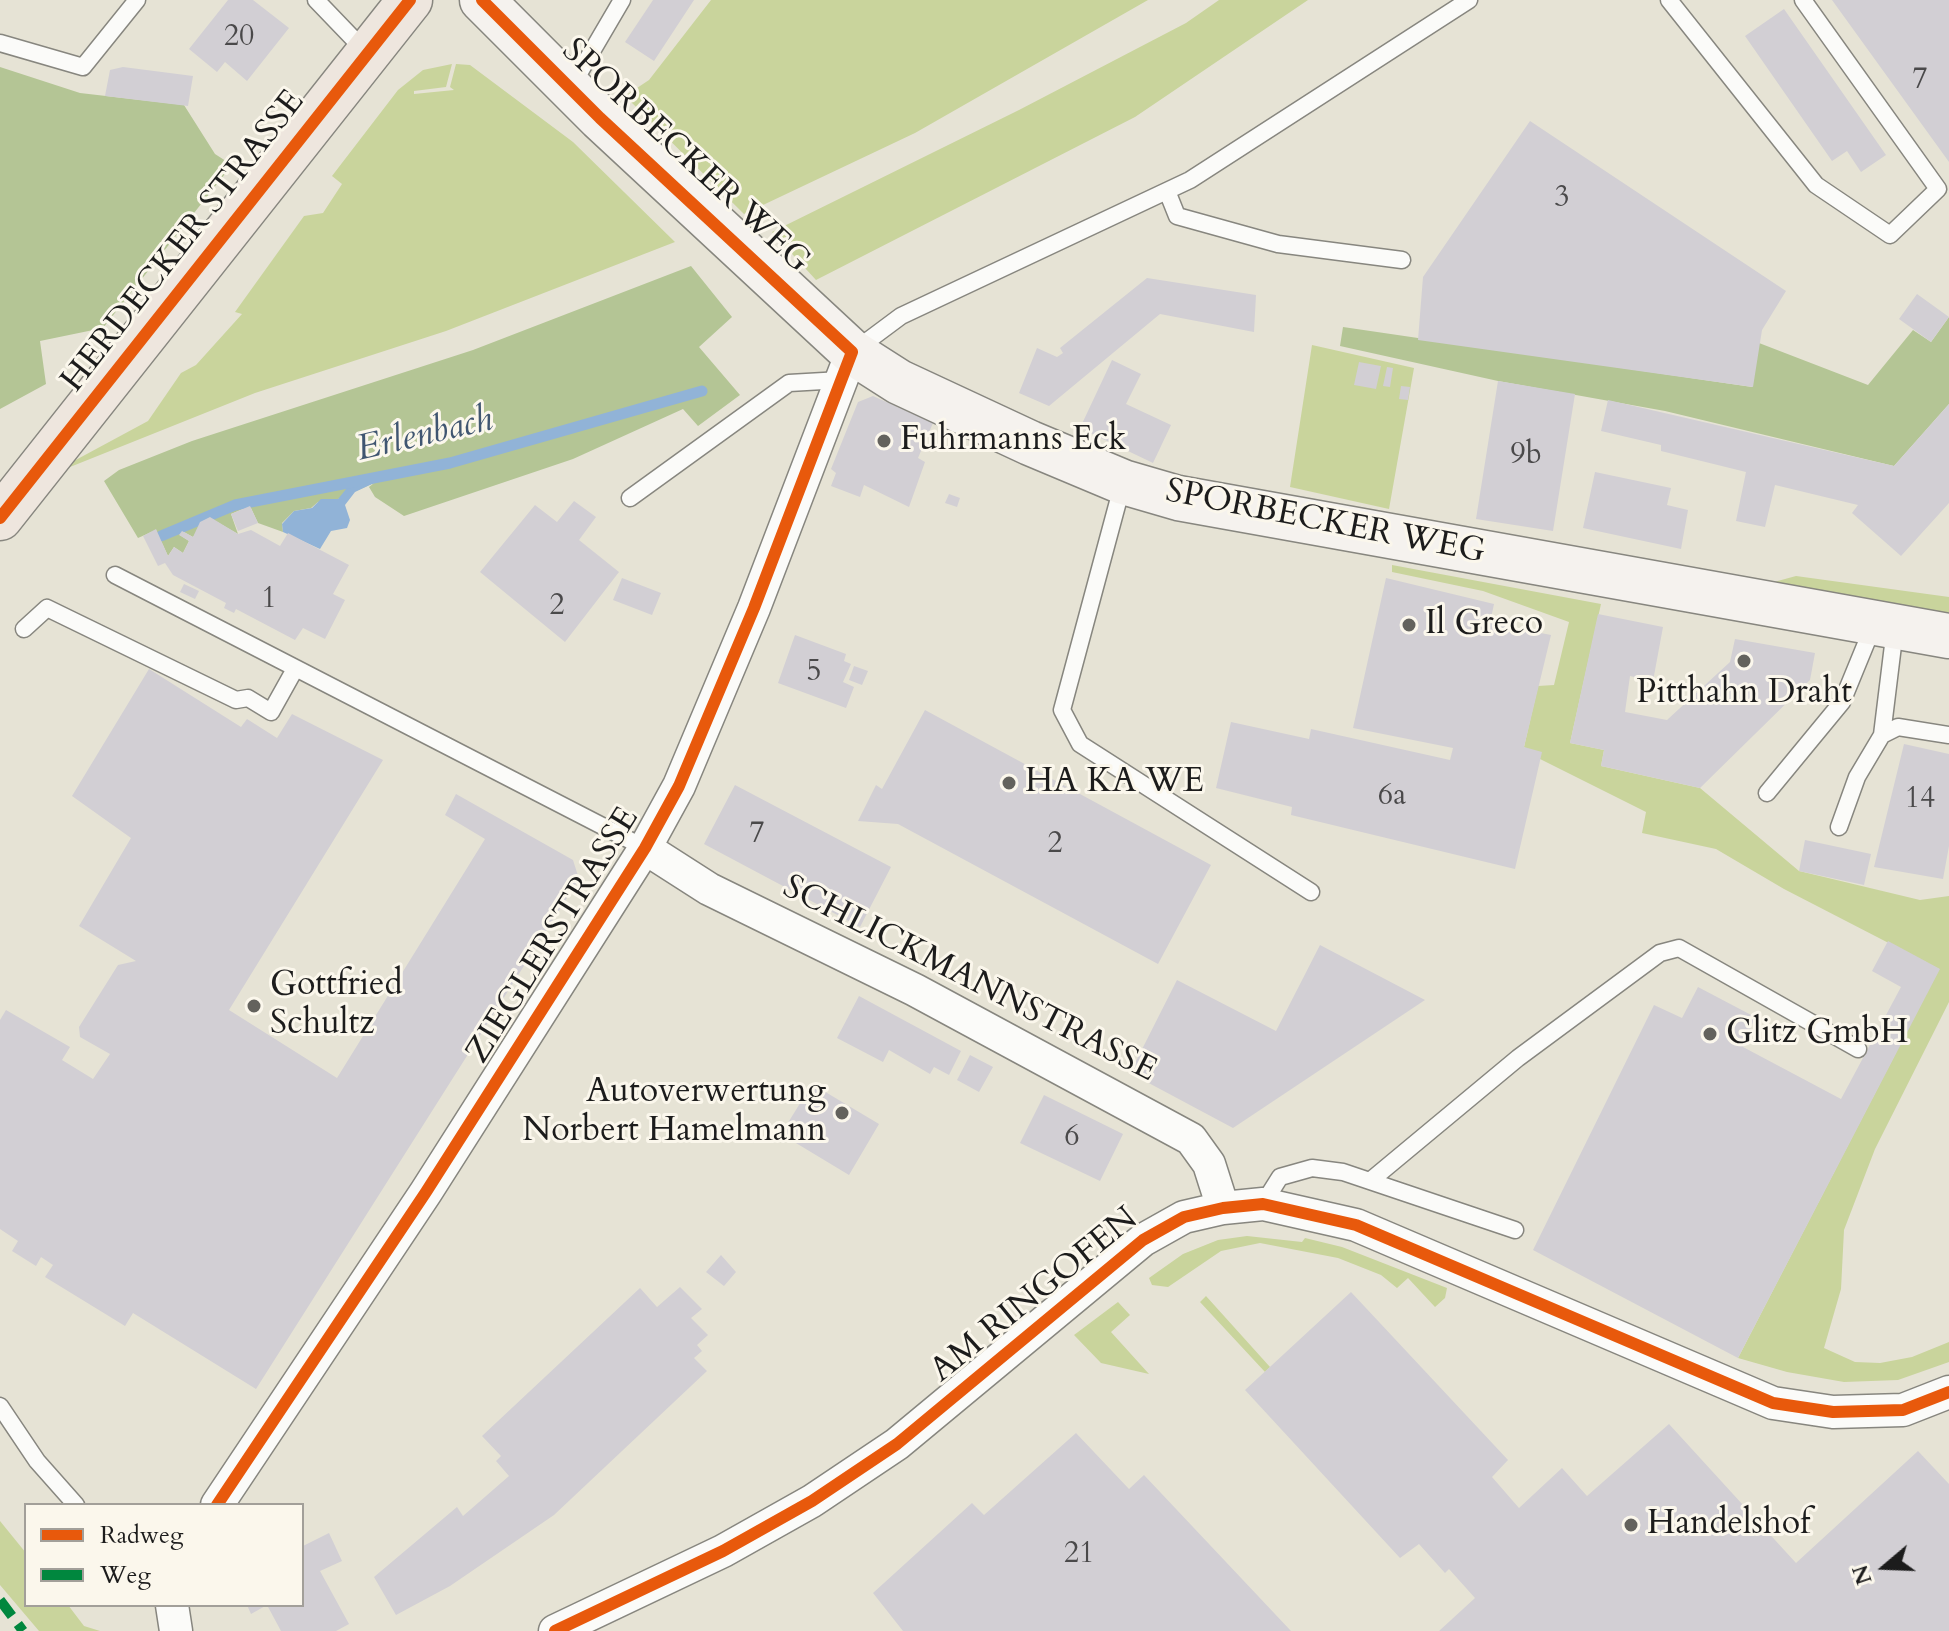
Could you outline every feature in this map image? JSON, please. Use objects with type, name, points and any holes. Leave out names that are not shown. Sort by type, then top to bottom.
[{"type":"main road","name":"HERDECKER STRASSE","points":[[0,518],[24,473],[410,0]]},
{"type":"street","name":"SPORBECKER WEG","points":[[482,0],[847,366],[921,393],[1123,482],[1178,498],[1949,636]]},
{"type":"street","name":"ZIEGLERSTRASSE","points":[[218,1503],[426,1192],[645,848],[679,786],[754,608],[847,366]]},
{"type":"street","name":"SCHLICKMANNSTRASSE","points":[[645,848],[709,889],[915,990],[1191,1139],[1209,1164],[1223,1208]]},
{"type":"street","name":"AM RINGOFEN","points":[[555,1631],[723,1551],[812,1501],[897,1444],[1143,1240],[1184,1217],[1223,1208],[1263,1204],[1356,1225],[1773,1403],[1833,1412],[1903,1410],[1949,1392]]},
{"type":"street","points":[[172,1607],[176,1631]]},
{"type":"lane","points":[[0,43],[83,67],[137,0]]},
{"type":"lane","points":[[318,0],[368,54]]},
{"type":"lane","points":[[571,88],[622,0]]},
{"type":"lane","points":[[630,498],[789,383],[847,366],[901,316],[1190,180],[1469,0]]},
{"type":"lane","points":[[1669,0],[1816,185],[1890,235],[1938,189],[1803,0]]},
{"type":"lane","points":[[1167,191],[1177,216],[1278,244],[1402,260]]},
{"type":"lane","points":[[1123,482],[1062,710],[1080,744],[1311,892]]},
{"type":"lane","points":[[115,575],[645,848]]},
{"type":"lane","points":[[24,629],[47,608],[236,700],[248,698],[271,712],[295,669]]},
{"type":"lane","points":[[1839,827],[1857,777],[1882,735],[1885,624]]},
{"type":"lane","points":[[1767,793],[1842,702],[1885,624]]},
{"type":"lane","points":[[1882,735],[1898,727],[1949,735]]},
{"type":"lane","points":[[1370,1181],[1518,1058],[1660,953],[1679,948],[1858,1049]]},
{"type":"lane","points":[[1263,1204],[1280,1177],[1297,1170],[1343,1172],[1515,1230]]},
{"type":"lane","points":[[0,1406],[37,1461],[74,1503]]},
{"type":"green space","points":[[711,0],[1148,0],[915,133],[744,214],[625,96],[649,80]]},
{"type":"green space","points":[[1219,0],[1308,0],[1135,117],[816,280],[772,232],[1019,110],[1186,23]]},
{"type":"green space","points":[[452,64],[446,87],[414,91],[414,94],[454,90],[450,87],[456,64],[470,65],[573,142],[675,242],[446,331],[255,393],[70,467],[72,462],[148,421],[181,373],[196,365],[242,314],[235,312],[304,216],[323,213],[342,184],[332,176],[398,90],[423,70]]},
{"type":"green space","points":[[0,67],[80,93],[184,105],[215,154],[232,165],[103,328],[40,341],[46,384],[0,409]]},
{"type":"green space","points":[[691,266],[732,317],[699,347],[740,395],[698,426],[683,409],[573,459],[404,516],[375,497],[369,487],[374,483],[338,499],[294,511],[282,523],[283,532],[258,523],[250,506],[231,514],[238,534],[210,518],[193,537],[182,531],[180,535],[189,541],[183,553],[174,547],[168,556],[156,530],[138,538],[104,481],[119,470],[192,441],[473,350]]},
{"type":"green space","points":[[1949,317],[1949,404],[1894,466],[1665,411],[1498,381],[1340,346],[1343,327],[1752,387],[1759,343],[1868,385],[1913,330],[1931,342]]},
{"type":"green space","points":[[1312,345],[1414,368],[1389,509],[1290,487]]},
{"type":"green space","points":[[1392,565],[1601,604],[1570,743],[1604,750],[1601,766],[1700,788],[1799,871],[1920,900],[1949,896],[1949,1002],[1875,1149],[1844,1230],[1841,1289],[1824,1348],[1855,1362],[1880,1363],[1912,1357],[1949,1342],[1949,1362],[1898,1380],[1844,1382],[1787,1372],[1738,1358],[1939,969],[1784,889],[1716,849],[1642,833],[1646,812],[1540,759],[1524,747],[1538,686],[1554,685],[1569,622],[1483,591],[1392,572]]},
{"type":"green space","points":[[1796,576],[1949,597],[1949,616],[1774,582]]},
{"type":"green space","points":[[1247,1236],[1302,1242],[1305,1238],[1342,1247],[1447,1288],[1445,1298],[1435,1307],[1408,1278],[1397,1288],[1381,1275],[1338,1258],[1260,1243],[1221,1251],[1168,1287],[1152,1285],[1149,1278],[1183,1254],[1218,1240]]},
{"type":"green space","points":[[1206,1296],[1270,1367],[1265,1372],[1200,1302]]},
{"type":"green space","points":[[1118,1302],[1130,1315],[1111,1332],[1149,1374],[1101,1363],[1074,1335]]},
{"type":"green space","points":[[0,1521],[24,1551],[24,1607],[70,1607],[84,1626],[100,1631],[39,1631],[0,1585]]},
{"type":"water","points":[[369,479],[374,483],[355,492],[345,505],[350,520],[347,528],[331,531],[320,549],[283,532],[282,524],[294,511],[312,508],[321,499],[338,499],[347,488]]},
{"type":"building","points":[[228,0],[253,0],[289,28],[247,81],[225,62],[217,72],[189,49]]},
{"type":"building","points":[[653,0],[694,0],[654,61],[625,42]]},
{"type":"building","points":[[1832,0],[1949,0],[1949,162]]},
{"type":"building","points":[[1784,9],[1886,155],[1861,172],[1847,151],[1832,161],[1745,36]]},
{"type":"building","points":[[123,67],[193,76],[188,106],[105,96],[110,70]]},
{"type":"building","points":[[1530,121],[1786,291],[1762,330],[1753,387],[1418,340],[1423,277]]},
{"type":"building","points":[[1147,278],[1256,295],[1254,332],[1160,314],[1049,406],[1019,393],[1037,348],[1057,357],[1063,353],[1060,348]]},
{"type":"building","points":[[1917,294],[1949,317],[1931,342],[1899,319]]},
{"type":"building","points":[[1112,360],[1141,374],[1126,404],[1171,425],[1153,463],[1080,428]]},
{"type":"building","points":[[1359,362],[1381,366],[1376,389],[1354,385]]},
{"type":"building","points":[[1387,367],[1393,368],[1390,387],[1383,386]]},
{"type":"building","points":[[1498,381],[1575,394],[1553,531],[1476,519]]},
{"type":"building","points":[[1401,386],[1410,387],[1408,400],[1399,399]]},
{"type":"building","name":"Fuhrmanns Eck","points":[[873,396],[933,423],[918,458],[925,462],[909,507],[864,485],[860,497],[831,486],[836,473],[831,469],[858,402]]},
{"type":"building","points":[[1608,400],[1894,466],[1949,404],[1949,503],[1901,556],[1852,513],[1858,505],[1775,485],[1765,527],[1736,521],[1746,472],[1661,451],[1661,445],[1601,431]]},
{"type":"building","points":[[1595,472],[1671,488],[1667,505],[1688,510],[1681,549],[1583,528]]},
{"type":"building","points":[[949,494],[960,498],[957,507],[945,503]]},
{"type":"building","points":[[574,501],[596,517],[579,540],[619,572],[565,642],[480,572],[535,505],[557,522]]},
{"type":"building","points":[[250,506],[258,523],[238,531],[231,514]]},
{"type":"building","points":[[210,517],[238,534],[251,530],[280,546],[288,533],[349,565],[333,594],[345,600],[325,639],[303,628],[295,640],[236,609],[234,613],[224,608],[226,603],[173,575],[165,563],[158,566],[143,536],[156,529],[168,556],[174,547],[183,553],[189,541],[179,535],[182,531],[193,537],[200,522]]},
{"type":"building","points":[[622,578],[661,593],[652,615],[613,600]]},
{"type":"building","points":[[1386,578],[1494,604],[1490,623],[1551,635],[1524,747],[1542,752],[1515,869],[1291,815],[1292,807],[1216,788],[1231,722],[1309,739],[1311,729],[1450,760],[1453,748],[1353,728]]},
{"type":"building","points":[[184,584],[199,591],[195,599],[180,592]]},
{"type":"building","points":[[1598,614],[1663,627],[1653,681],[1630,676],[1625,712],[1667,720],[1730,662],[1735,639],[1815,653],[1810,680],[1700,788],[1601,766],[1604,750],[1570,743]]},
{"type":"building","points":[[795,635],[846,654],[844,661],[851,664],[843,682],[854,687],[846,708],[778,683]]},
{"type":"building","points":[[854,666],[868,671],[862,685],[849,680]]},
{"type":"building","points":[[149,669],[241,727],[247,719],[277,738],[292,714],[383,760],[229,1010],[337,1078],[485,839],[445,815],[456,794],[573,860],[579,879],[256,1389],[133,1313],[125,1326],[45,1277],[53,1265],[41,1257],[36,1266],[12,1251],[18,1241],[0,1229],[0,1020],[6,1010],[70,1047],[62,1060],[93,1079],[110,1054],[80,1037],[79,1027],[118,965],[136,961],[79,926],[131,838],[72,796]]},
{"type":"building","points":[[925,710],[1211,865],[1158,964],[898,824],[858,821],[876,785],[882,789]]},
{"type":"building","points":[[1904,744],[1949,754],[1949,846],[1943,879],[1874,867]]},
{"type":"building","points":[[735,785],[891,867],[860,927],[704,844]]},
{"type":"building","points":[[1805,840],[1871,854],[1864,885],[1799,871]]},
{"type":"building","points":[[1888,941],[1940,969],[1738,1358],[1533,1250],[1654,1005],[1682,1018],[1698,987],[1755,1017],[1743,1047],[1841,1099],[1901,987],[1872,971]]},
{"type":"building","points":[[1320,945],[1425,1000],[1233,1128],[1130,1073],[1177,980],[1276,1031]]},
{"type":"building","points":[[859,996],[961,1051],[949,1075],[934,1067],[930,1074],[889,1050],[883,1062],[837,1038]]},
{"type":"building","points":[[970,1055],[993,1067],[979,1092],[957,1080]]},
{"type":"building","points":[[812,1084],[879,1124],[849,1175],[781,1134]]},
{"type":"building","points":[[1044,1095],[1123,1134],[1100,1181],[1020,1143]]},
{"type":"building","points":[[721,1255],[736,1272],[724,1286],[706,1272]]},
{"type":"building","points":[[680,1287],[702,1309],[691,1318],[708,1335],[697,1345],[702,1351],[694,1358],[707,1371],[554,1515],[450,1586],[396,1615],[374,1577],[457,1507],[463,1516],[509,1476],[496,1461],[501,1456],[482,1436],[640,1288],[657,1307]]},
{"type":"building","name":"Handelshof","points":[[1351,1292],[1508,1460],[1492,1477],[1519,1508],[1562,1468],[1587,1496],[1669,1424],[1796,1563],[1918,1451],[1949,1484],[1949,1631],[1439,1631],[1475,1598],[1449,1569],[1445,1573],[1419,1544],[1400,1558],[1245,1390]]},
{"type":"building","points":[[1076,1433],[1129,1489],[1144,1475],[1291,1631],[903,1631],[873,1593],[972,1503],[984,1515]]},
{"type":"building","points":[[329,1533],[342,1561],[320,1571],[349,1624],[336,1631],[281,1631],[268,1607],[304,1607],[304,1546]]},
{"type":"building","points":[[248,1607],[263,1607],[251,1614]]},
{"type":"waterway","name":"Erlenbach","points":[[161,536],[235,505],[450,463],[702,391]]},
{"type":"marked path","points":[[0,1600],[23,1631]]},
{"type":"cycle path","points":[[0,518],[410,0]]},
{"type":"cycle path","points":[[218,1503],[426,1192],[645,848],[679,786],[754,608],[852,352],[600,118],[482,0]]},
{"type":"cycle path","points":[[555,1631],[723,1551],[812,1501],[897,1444],[1143,1240],[1184,1217],[1223,1208],[1263,1204],[1356,1225],[1773,1403],[1833,1412],[1903,1410],[1949,1392]]},
{"type":"place","name":"Fuhrmanns Eck","points":[[884,441]]},
{"type":"place","name":"Il Greco","points":[[1409,625]]},
{"type":"place","name":"Pitthahn Draht","points":[[1744,661]]},
{"type":"place","name":"HA KA WE","points":[[1009,783]]},
{"type":"place","name":"Gottfried Schultz","points":[[254,1006]]},
{"type":"place","name":"Glitz GmbH","points":[[1710,1034]]},
{"type":"place","name":"Autoverwertung Norbert Hamelmann","points":[[842,1113]]},
{"type":"place","name":"Handelshof","points":[[1631,1525]]}]
